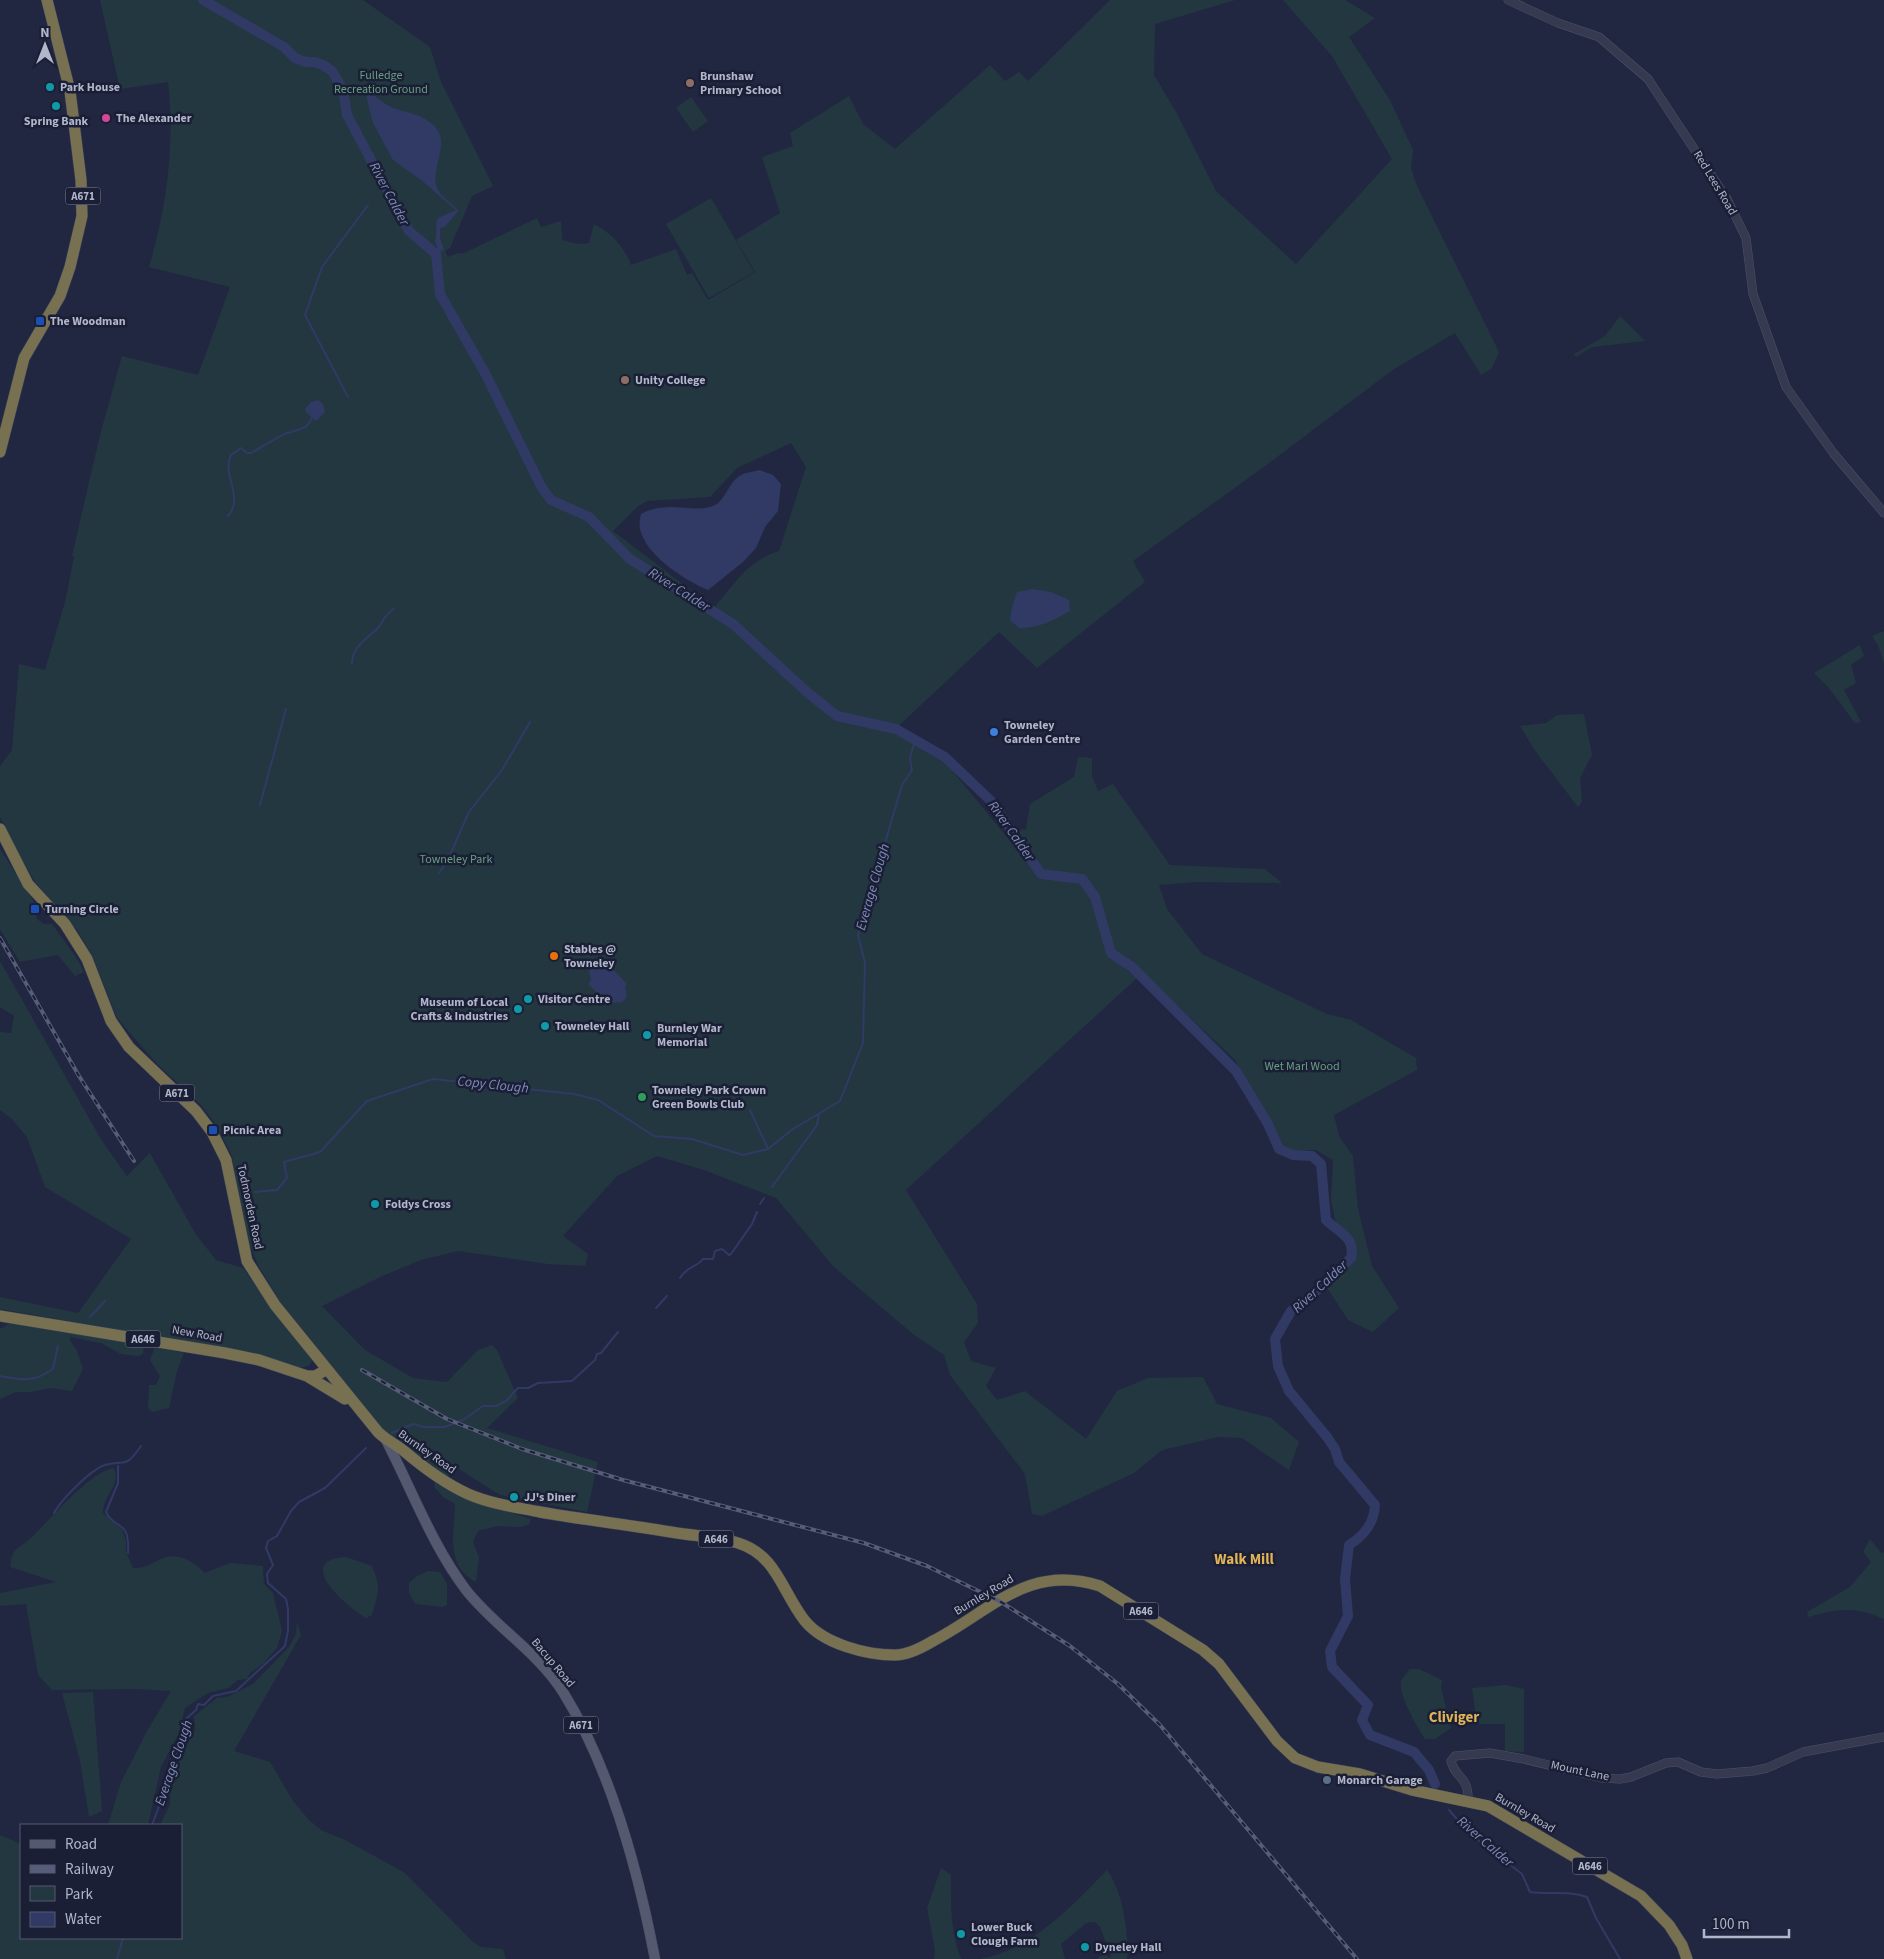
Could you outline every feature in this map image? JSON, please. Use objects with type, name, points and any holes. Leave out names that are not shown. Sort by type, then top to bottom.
[{"type":"highway","name":"A671","points":[[0,452],[24,358],[60,296],[70,267],[82,216],[81,180],[70,91],[47,0]]},
{"type":"highway","name":"Todmorden Road","points":[[0,829],[28,884],[65,924],[87,959],[100,997],[111,1021],[129,1047],[196,1112],[212,1132],[226,1160],[247,1261],[275,1305],[355,1405]]},
{"type":"highway","name":"New Road","points":[[0,1316],[259,1360],[307,1376],[355,1405]]},
{"type":"highway","points":[[307,1376],[315,1376],[326,1370]]},
{"type":"highway","name":"Burnley Road","points":[[355,1405],[386,1440],[397,1446],[443,1481],[483,1499],[571,1517],[723,1540],[751,1548],[761,1555],[777,1572],[804,1620],[813,1629],[826,1637],[868,1652],[897,1655],[923,1646],[1024,1586],[1063,1579],[1085,1581],[1100,1586],[1203,1650],[1219,1664],[1276,1741],[1294,1758],[1318,1767],[1360,1774],[1412,1790],[1488,1806],[1641,1896],[1670,1925],[1682,1945],[1687,1959]]},
{"type":"main road","name":"Bacup Road","points":[[386,1440],[449,1567],[468,1592],[539,1661],[561,1690],[577,1716],[604,1777],[621,1825],[639,1885],[656,1959]]},
{"type":"street","name":"Red Lees Road","points":[[1508,0],[1558,23],[1599,37],[1648,79],[1727,199],[1746,238],[1754,294],[1786,387],[1834,454],[1884,512]]},
{"type":"street","name":"Mount Lane","points":[[1468,1801],[1468,1786],[1452,1766],[1451,1761],[1455,1756],[1490,1753],[1524,1759],[1602,1778],[1620,1779],[1631,1777],[1666,1762],[1678,1762],[1701,1772],[1717,1774],[1760,1769],[1802,1752],[1884,1737]]},
{"type":"green space","name":"Towneley Park","points":[[100,0],[363,0],[430,47],[441,82],[493,186],[472,196],[450,248],[445,251],[448,257],[458,253],[462,254],[537,218],[541,227],[561,221],[562,240],[578,244],[589,243],[594,224],[616,241],[625,252],[631,265],[676,249],[687,275],[692,273],[708,300],[755,272],[736,240],[780,213],[762,157],[793,146],[790,133],[849,96],[863,124],[895,149],[990,65],[1005,81],[1019,72],[1028,81],[1110,0],[1235,0],[1155,24],[1154,75],[1175,110],[1216,191],[1296,264],[1392,159],[1332,56],[1283,0],[1345,0],[1375,18],[1349,37],[1390,100],[1413,150],[1411,168],[1417,186],[1499,352],[1492,368],[1481,375],[1455,333],[1394,369],[1261,469],[1133,561],[1145,582],[1037,668],[999,632],[892,732],[936,755],[946,763],[1039,876],[1079,881],[1093,898],[1110,956],[1137,978],[906,1190],[977,1304],[978,1323],[964,1342],[971,1361],[996,1368],[986,1386],[997,1400],[1025,1391],[1086,1439],[1117,1391],[1148,1378],[1203,1377],[1217,1404],[1271,1418],[1299,1442],[1289,1470],[1242,1438],[1218,1437],[1162,1450],[1134,1473],[1042,1516],[1032,1514],[1025,1474],[950,1375],[944,1355],[914,1335],[834,1267],[776,1198],[704,1170],[657,1156],[617,1176],[563,1236],[588,1254],[585,1266],[548,1264],[458,1251],[421,1260],[380,1277],[322,1306],[365,1350],[413,1378],[447,1382],[478,1350],[492,1345],[497,1350],[518,1398],[487,1428],[598,1462],[587,1512],[500,1495],[459,1469],[447,1477],[383,1429],[281,1303],[258,1265],[243,1227],[232,1156],[217,1126],[201,1105],[157,1064],[117,1018],[93,957],[77,930],[35,882],[0,817],[0,766],[12,750],[19,664],[45,670],[65,602],[74,557],[72,556],[100,435],[122,356],[198,375],[230,287],[149,267],[161,222],[168,175],[171,129],[168,82],[120,89]],"holes":[[[791,443],[806,467],[779,551],[758,561],[742,574],[714,608],[613,531],[637,507],[647,501],[710,497],[737,468]]]},
{"type":"green space","points":[[691,97],[708,121],[693,132],[676,108]]},
{"type":"green space","points":[[711,198],[754,272],[709,298],[666,224]]},
{"type":"green space","points":[[1620,316],[1645,341],[1592,347],[1576,357],[1574,354],[1605,336]]},
{"type":"green space","points":[[1884,631],[1884,663],[1878,645],[1872,636]]},
{"type":"green space","points":[[1860,645],[1864,656],[1851,665],[1856,683],[1844,690],[1861,722],[1855,723],[1828,687],[1814,673]]},
{"type":"green space","points":[[1584,714],[1592,755],[1580,778],[1582,802],[1578,807],[1536,752],[1520,726],[1546,723],[1557,715]]},
{"type":"green space","name":"Wet Marl Wood","points":[[1078,757],[1092,758],[1092,776],[1098,791],[1113,784],[1170,865],[1265,869],[1282,883],[1197,882],[1159,885],[1167,909],[1202,954],[1327,1014],[1351,1020],[1416,1058],[1417,1070],[1334,1115],[1339,1136],[1353,1156],[1358,1209],[1372,1266],[1399,1308],[1373,1332],[1348,1320],[1326,1286],[1352,1261],[1357,1249],[1349,1235],[1336,1224],[1331,1200],[1333,1160],[1316,1150],[1288,1151],[1277,1142],[1235,1060],[1140,970],[1113,952],[1098,895],[1083,877],[1042,871],[1012,831],[1026,829],[1030,804],[1074,777]]},
{"type":"green space","points":[[0,849],[33,900],[37,919],[44,924],[52,924],[76,957],[84,972],[75,976],[58,955],[20,962],[0,929]]},
{"type":"green space","points":[[0,961],[102,1141],[127,1176],[150,1153],[195,1233],[216,1260],[243,1268],[284,1324],[310,1354],[312,1361],[309,1366],[298,1368],[166,1338],[0,1309],[0,1297],[78,1313],[131,1239],[45,1187],[27,1137],[12,1119],[0,1110],[0,1032],[11,1033],[14,1016],[0,1007]]},
{"type":"green space","points":[[12,1322],[144,1345],[143,1354],[138,1356],[121,1354],[101,1343],[70,1337],[83,1369],[72,1391],[51,1388],[31,1392],[16,1392],[0,1399],[0,1329]]},
{"type":"green space","points":[[155,1347],[184,1353],[177,1371],[169,1408],[152,1412],[148,1408],[149,1385],[156,1385],[160,1376],[150,1360]]},
{"type":"green space","points":[[114,1468],[116,1480],[105,1501],[103,1513],[122,1529],[126,1541],[126,1552],[133,1568],[142,1567],[172,1556],[188,1560],[205,1573],[230,1563],[263,1566],[264,1584],[273,1593],[282,1631],[277,1648],[264,1663],[250,1673],[247,1679],[238,1680],[228,1688],[208,1693],[185,1708],[178,1735],[161,1767],[148,1824],[108,1824],[121,1782],[147,1731],[171,1691],[135,1689],[52,1690],[38,1675],[26,1604],[0,1606],[0,1593],[56,1582],[10,1567],[13,1554],[82,1487],[104,1472]]},
{"type":"green space","points":[[435,1482],[459,1496],[531,1519],[529,1524],[521,1527],[497,1526],[478,1531],[473,1542],[479,1557],[476,1582],[459,1567],[455,1558],[453,1537],[455,1504],[443,1497],[434,1487]]},
{"type":"green space","points":[[1870,1539],[1881,1553],[1884,1552],[1884,1619],[1864,1612],[1846,1610],[1808,1617],[1807,1612],[1850,1587],[1871,1562],[1863,1552]]},
{"type":"green space","points":[[346,1557],[372,1566],[375,1574],[378,1586],[377,1596],[372,1615],[366,1618],[337,1595],[324,1575],[324,1566],[331,1560]]},
{"type":"green space","points":[[428,1571],[440,1572],[447,1584],[447,1605],[443,1607],[415,1604],[409,1593],[409,1583],[417,1576]]},
{"type":"green space","points":[[297,1622],[301,1635],[234,1751],[270,1762],[293,1801],[309,1820],[321,1830],[345,1840],[405,1873],[473,1942],[481,1947],[503,1949],[506,1959],[0,1959],[0,1835],[20,1844],[20,1939],[182,1939],[182,1824],[160,1824],[170,1804],[171,1773],[195,1730],[194,1716],[217,1698],[227,1697],[253,1684],[289,1647],[296,1634]]},
{"type":"green space","points":[[1409,1669],[1419,1669],[1442,1680],[1441,1687],[1451,1728],[1435,1739],[1425,1739],[1402,1695],[1401,1682]]},
{"type":"green space","points":[[1506,1685],[1524,1689],[1524,1752],[1505,1751],[1505,1724],[1477,1724],[1472,1688]]},
{"type":"green space","points":[[93,1692],[102,1811],[89,1817],[80,1761],[62,1693]]},
{"type":"green space","points":[[941,1868],[951,1875],[953,1928],[961,1959],[934,1959],[935,1950],[927,1908]]},
{"type":"green space","points":[[1107,1870],[1113,1879],[1124,1913],[1127,1959],[1097,1959],[1105,1953],[1109,1958],[1111,1956],[1100,1927],[1095,1922],[1086,1923],[1061,1944],[1065,1959],[979,1959],[998,1954],[1033,1937],[1065,1912]]},
{"type":"water","points":[[365,91],[369,91],[391,107],[426,119],[440,134],[441,149],[436,173],[437,188],[441,195],[458,211],[445,227],[440,228],[440,238],[444,250],[439,252],[435,241],[437,221],[438,218],[456,210],[421,180],[393,160],[373,123]]},
{"type":"water","points":[[318,400],[323,404],[325,412],[316,421],[305,409],[311,402]]},
{"type":"water","points":[[759,470],[773,475],[781,484],[778,511],[765,527],[756,548],[743,562],[708,590],[672,570],[643,538],[640,526],[641,514],[651,510],[670,507],[697,509],[713,506],[721,500],[737,478],[745,473]]},
{"type":"water","points":[[1032,589],[1051,592],[1069,600],[1070,611],[1046,623],[1033,627],[1019,628],[1010,620],[1017,592]]},
{"type":"water","points":[[598,964],[606,967],[609,965],[627,984],[625,987],[627,997],[622,1002],[614,1003],[610,1001],[608,1003],[588,984],[591,981],[589,970]]},
{"type":"waterway","name":"River Calder","points":[[203,0],[284,47],[295,58],[323,65],[332,71],[343,90],[347,115],[409,231],[436,254],[440,294],[485,373],[542,488],[551,500],[589,517],[630,559],[733,624],[808,693],[837,716],[896,729],[945,757],[991,801],[1041,874],[1082,879],[1095,897],[1111,953],[1132,967],[1236,1071],[1268,1124],[1279,1149],[1293,1155],[1312,1156],[1321,1164],[1326,1220],[1348,1240],[1351,1245],[1351,1258],[1309,1298],[1291,1311],[1275,1339],[1278,1366],[1289,1391],[1327,1437],[1335,1449],[1339,1462],[1375,1505],[1373,1517],[1368,1528],[1349,1545],[1345,1579],[1348,1616],[1330,1651],[1332,1667],[1368,1705],[1362,1720],[1370,1735],[1414,1752],[1429,1770],[1435,1784]]},
{"type":"waterway","points":[[348,397],[305,315],[322,267],[368,205]]},
{"type":"waterway","points":[[228,516],[233,509],[234,501],[229,470],[231,455],[241,448],[247,453],[251,453],[284,434],[307,426],[312,418]]},
{"type":"waterway","points":[[352,664],[352,659],[357,649],[379,627],[387,614],[394,609]]},
{"type":"waterway","points":[[260,805],[286,709]]},
{"type":"waterway","points":[[439,873],[447,862],[469,812],[502,770],[530,722]]},
{"type":"waterway","name":"Everage Clough","points":[[750,1110],[768,1149],[793,1129],[840,1101],[863,1043],[865,963],[858,935],[902,785],[912,770],[910,758],[915,740]]},
{"type":"waterway","name":"Copy Clough","points":[[255,1192],[277,1190],[287,1178],[284,1162],[320,1152],[367,1101],[433,1079],[574,1094],[598,1100],[654,1136],[692,1139],[743,1155],[768,1149]]},
{"type":"waterway","points":[[772,1187],[817,1125],[819,1114]]},
{"type":"waterway","points":[[760,1204],[764,1198]]},
{"type":"waterway","points":[[680,1278],[686,1271],[703,1259],[713,1259],[715,1251],[722,1249],[729,1255],[731,1254],[752,1224],[757,1212]]},
{"type":"waterway","name":"Everage Clough","points":[[656,1308],[667,1296]]},
{"type":"waterway","name":"Copy Clough","points":[[90,1317],[105,1301]]},
{"type":"waterway","points":[[392,1433],[413,1424],[424,1427],[445,1427],[463,1420],[483,1406],[496,1406],[506,1401],[518,1388],[528,1388],[538,1383],[572,1381],[595,1360],[597,1354],[601,1353],[618,1332]]},
{"type":"waterway","name":"Copy Clough","points":[[0,1376],[15,1379],[39,1377],[53,1369],[58,1346]]},
{"type":"waterway","points":[[54,1513],[69,1493],[84,1479],[105,1465],[128,1461],[141,1446]]},
{"type":"waterway","name":"Everage Clough","points":[[152,1824],[161,1801],[166,1775],[183,1740],[186,1719],[196,1710],[198,1704],[204,1705],[213,1696],[236,1691],[285,1646],[288,1630],[288,1609],[286,1599],[268,1583],[267,1574],[273,1565],[266,1548],[268,1541],[277,1536],[291,1511],[299,1502],[325,1488],[366,1448]]},
{"type":"waterway","points":[[118,1466],[118,1483],[106,1512],[110,1518],[121,1526],[127,1535],[128,1553]]},
{"type":"waterway","name":"River Calder","points":[[1449,1810],[1469,1833],[1522,1874],[1530,1892],[1566,1893],[1587,1897],[1596,1918],[1620,1959]]},
{"type":"waterway","name":"Everage Clough","points":[[117,1959],[123,1939]]},
{"type":"railway","points":[[0,938],[79,1076],[134,1161]]},
{"type":"railway","points":[[362,1370],[447,1419],[522,1449],[623,1480],[864,1543],[927,1566],[1001,1602],[1070,1646],[1118,1684],[1160,1725],[1357,1959]]},
{"type":"place","name":"Brunshaw Primary School","points":[[690,83]]},
{"type":"place","name":"Park House","points":[[50,87]]},
{"type":"place","name":"Spring Bank","points":[[56,106]]},
{"type":"place","name":"The Alexander","points":[[106,118]]},
{"type":"place","name":"The Woodman","points":[[40,321]]},
{"type":"place","name":"Unity College","points":[[625,380]]},
{"type":"place","name":"Towneley Garden Centre","points":[[994,732]]},
{"type":"place","name":"Turning Circle","points":[[35,909]]},
{"type":"place","name":"Stables @ Towneley","points":[[554,956]]},
{"type":"place","name":"Visitor Centre","points":[[528,999]]},
{"type":"place","name":"Museum of Local Crafts & Industries","points":[[518,1009]]},
{"type":"place","name":"Towneley Hall","points":[[545,1026]]},
{"type":"place","name":"Burnley War Memorial","points":[[647,1035]]},
{"type":"place","name":"Towneley Park Crown Green Bowls Club","points":[[642,1097]]},
{"type":"place","name":"Picnic Area","points":[[213,1130]]},
{"type":"place","name":"Foldys Cross","points":[[375,1204]]},
{"type":"place","name":"JJ's Diner","points":[[514,1497]]},
{"type":"place","name":"Monarch Garage","points":[[1327,1780]]},
{"type":"place","name":"Lower Buck Clough Farm","points":[[961,1934]]},
{"type":"place","name":"Dyneley Hall","points":[[1085,1947]]},
{"type":"district","name":"Walk Mill","points":[[1244,1559]]},
{"type":"district","name":"Cliviger","points":[[1454,1717]]},
{"type":"park label","name":"Fulledge Recreation Ground","points":[[381,82]]}]
